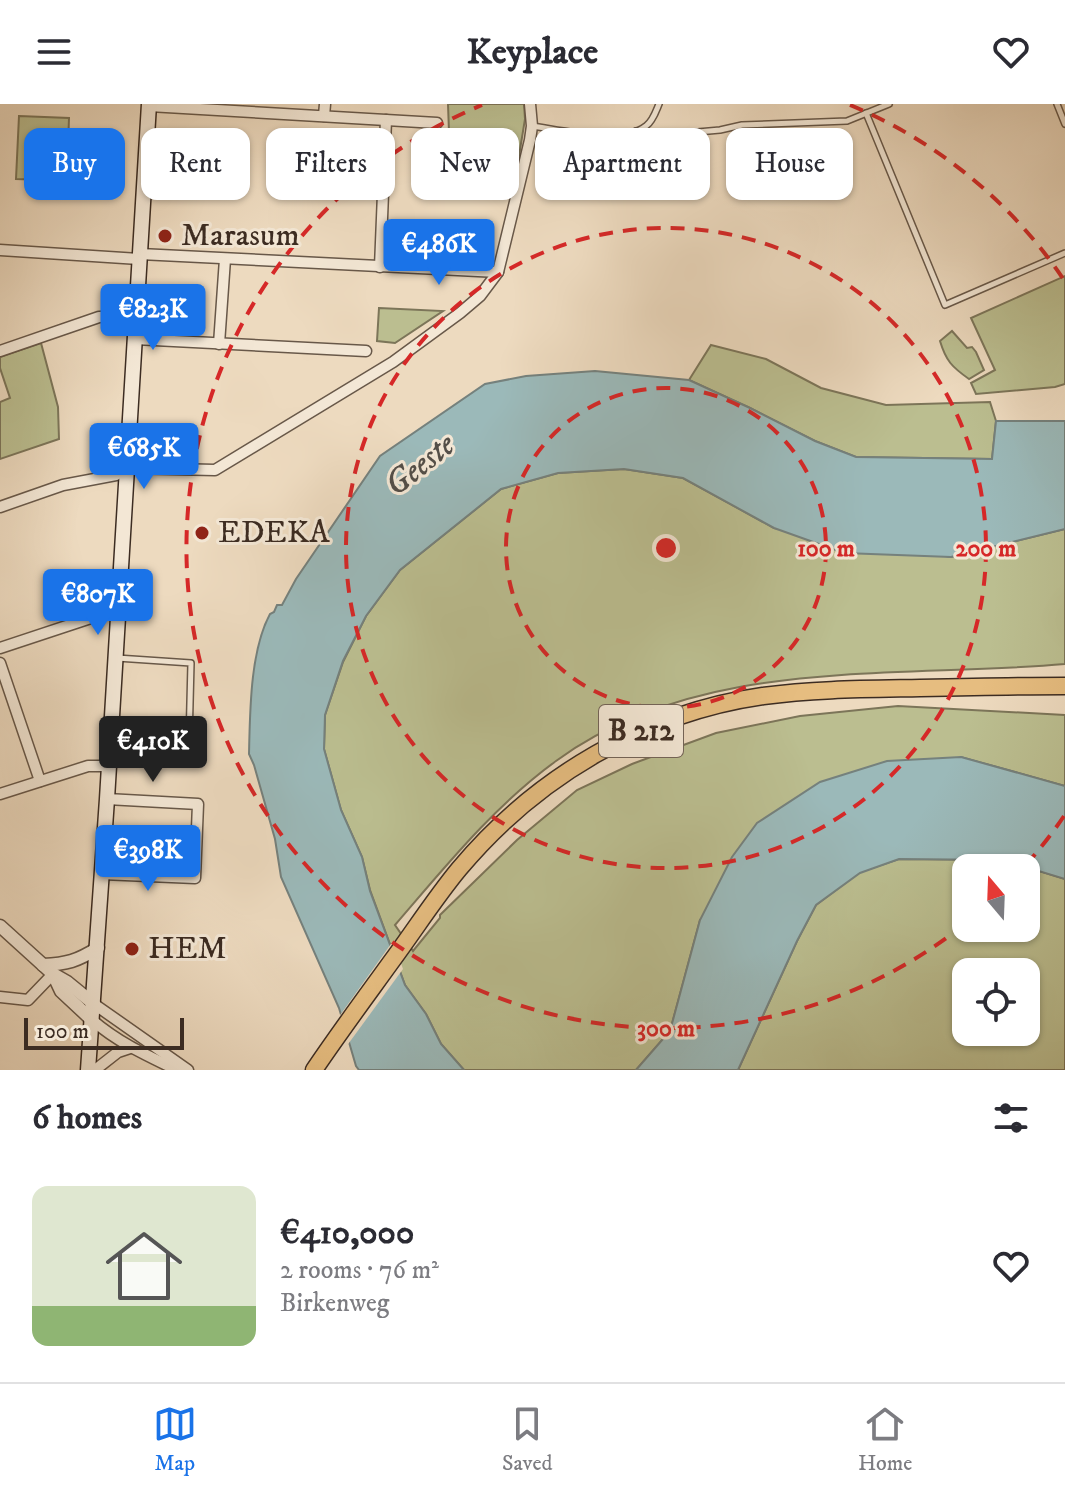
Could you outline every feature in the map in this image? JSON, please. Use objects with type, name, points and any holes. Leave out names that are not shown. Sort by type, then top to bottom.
[{"type":"highway","points":[[1020,686],[1065,678]]},
{"type":"highway","points":[[1020,686],[1065,693]]},
{"type":"highway","name":"B 212","points":[[314,1070],[459,869],[522,804],[589,757],[657,724],[714,706],[763,696],[847,689],[1065,686]]},
{"type":"main road","points":[[88,1070],[149,105]]},
{"type":"street","points":[[324,116],[325,104]]},
{"type":"street","points":[[0,507],[63,485],[116,475],[127,468],[215,470],[405,353],[480,296],[498,272],[532,126],[530,104]]},
{"type":"street","points":[[149,105],[437,123]]},
{"type":"street","points":[[380,267],[386,120]]},
{"type":"street","points":[[0,250],[498,272]]},
{"type":"street","points":[[219,344],[225,259]]},
{"type":"street","points":[[0,351],[99,317],[136,316]]},
{"type":"street","points":[[135,339],[366,351]]},
{"type":"street","points":[[0,648],[118,609]]},
{"type":"street","points":[[0,663],[40,781]]},
{"type":"street","points":[[0,794],[88,766],[109,766]]},
{"type":"street","points":[[102,874],[195,878],[198,804],[107,799]]},
{"type":"street","points":[[0,926],[48,970],[67,982],[111,1036],[177,1070]]},
{"type":"street","points":[[0,997],[28,1000],[48,970],[80,959],[98,948]]},
{"type":"street","points":[[93,1012],[188,1070]]},
{"type":"street","points":[[95,1070],[118,1052],[130,1048]]},
{"type":"lane","points":[[642,128],[651,120],[659,104]]},
{"type":"lane","points":[[710,131],[742,125],[847,121],[889,104]]},
{"type":"lane","points":[[1057,104],[1065,124]]},
{"type":"lane","points":[[866,113],[945,305],[1065,253]]},
{"type":"lane","points":[[532,126],[546,128]]},
{"type":"lane","points":[[116,658],[191,663],[189,742]]},
{"type":"green space","points":[[448,104],[524,104],[525,119],[519,156],[519,128],[449,128]]},
{"type":"green space","points":[[19,116],[69,118],[69,128],[24,128],[24,179],[16,179]]},
{"type":"green space","points":[[1065,276],[1065,384],[976,394],[971,383],[995,370],[971,318]]},
{"type":"green space","points":[[379,308],[443,311],[395,343],[377,341]]},
{"type":"green space","points":[[952,331],[967,348],[972,347],[984,370],[969,379],[950,363],[942,348],[940,341]]},
{"type":"green space","points":[[41,343],[58,407],[59,439],[0,459],[0,402],[10,398],[0,368],[0,357]]},
{"type":"green space","points":[[711,345],[766,359],[821,388],[886,405],[990,402],[996,421],[992,459],[856,457],[815,441],[689,380]]},
{"type":"green space","points":[[624,469],[683,478],[774,528],[951,557],[1065,529],[1065,664],[802,678],[736,688],[673,703],[613,727],[556,761],[533,779],[491,817],[452,859],[395,925],[413,951],[440,915],[517,840],[577,790],[632,764],[716,733],[800,716],[898,706],[1065,715],[1065,786],[961,757],[700,920],[670,1031],[636,1070],[464,1070],[441,1044],[426,1014],[405,985],[370,890],[362,857],[341,810],[324,749],[325,715],[343,662],[366,616],[400,570],[501,489],[558,473]]},
{"type":"green space","points":[[899,859],[952,860],[952,942],[1040,942],[1040,871],[1065,879],[1065,1070],[738,1070],[816,905],[860,872]]},
{"type":"water","name":"Geeste","points":[[595,371],[689,380],[815,441],[856,457],[992,459],[996,421],[1065,421],[1065,529],[951,557],[844,553],[774,528],[683,478],[624,469],[558,473],[501,489],[400,570],[366,616],[343,661],[325,715],[324,749],[341,810],[362,857],[370,891],[405,985],[426,1014],[441,1044],[464,1070],[359,1070],[339,1008],[281,877],[275,839],[249,754],[252,682],[263,629],[270,614],[277,605],[282,605],[296,579],[380,456],[485,384],[526,376]]},
{"type":"water","points":[[961,757],[1065,786],[1065,879],[1040,871],[1040,854],[952,854],[952,860],[899,859],[860,873],[816,905],[738,1070],[636,1070],[670,1031],[700,920],[732,857],[757,823],[820,782],[887,761]]},
{"type":"pier","points":[[393,941],[403,969],[346,1047],[338,1018]]},
{"type":"place","name":"Marasum","points":[[165,236]]},
{"type":"place","name":"EDEKA","points":[[202,533]]},
{"type":"place","name":"HEM","points":[[132,949]]}]
